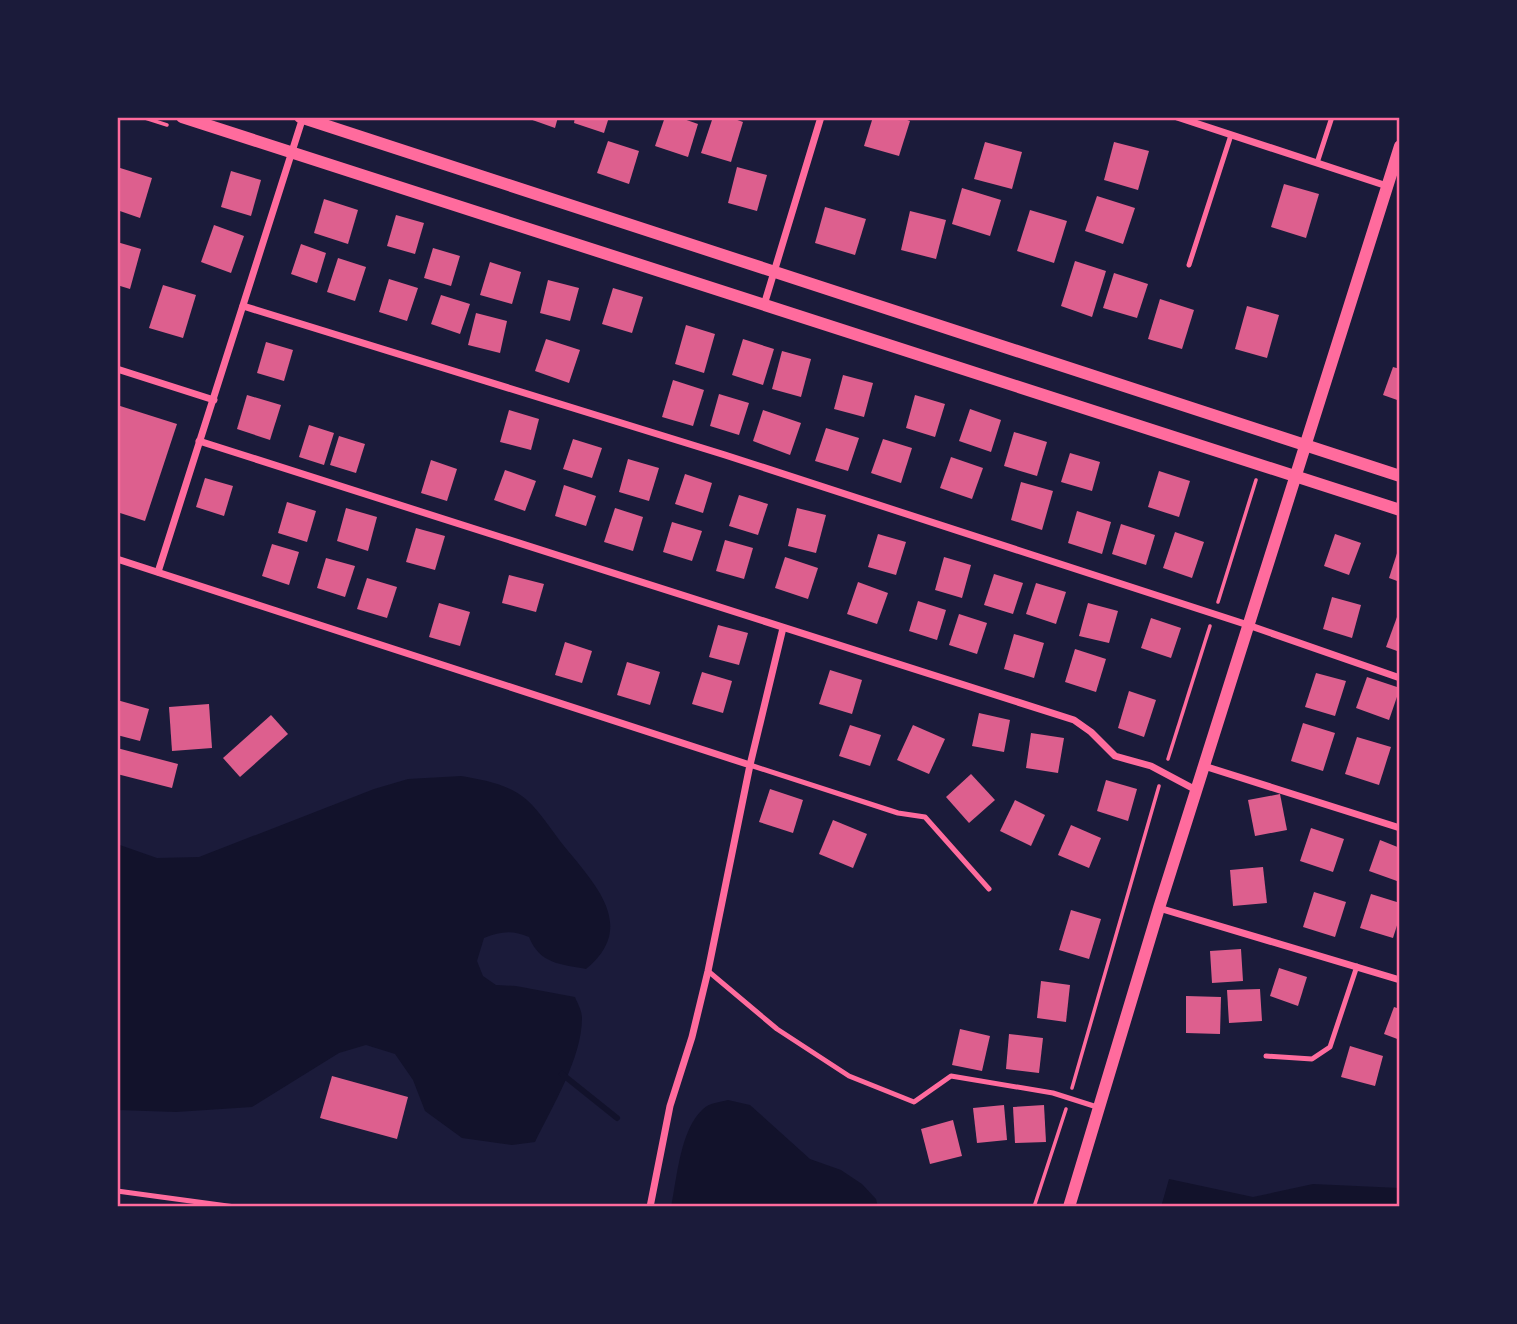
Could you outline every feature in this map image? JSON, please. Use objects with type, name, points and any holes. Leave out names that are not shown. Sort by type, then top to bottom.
[{"type":"street","points":[[182,117],[1400,510]]},
{"type":"street","points":[[158,572],[302,117],[1400,476]]},
{"type":"street","points":[[764,305],[821,117]]},
{"type":"street","points":[[1177,117],[1387,186]]},
{"type":"street","points":[[1069,1207],[1159,908],[1400,146]]},
{"type":"street","points":[[243,306],[725,455],[1248,625],[1400,678]]},
{"type":"street","points":[[117,369],[214,400]]},
{"type":"street","points":[[199,441],[1074,720],[1091,732],[1115,757],[1151,766],[1196,790]]},
{"type":"street","points":[[117,559],[750,765]]},
{"type":"street","points":[[650,1207],[670,1106],[692,1037],[708,971],[750,765],[783,628]]},
{"type":"street","points":[[1204,766],[1400,828]]},
{"type":"street","points":[[1159,908],[1400,980]]},
{"type":"lane","points":[[1317,163],[1332,117]]},
{"type":"lane","points":[[1189,265],[1231,135]]},
{"type":"lane","points":[[750,765],[898,813],[925,817],[989,890]]},
{"type":"lane","points":[[1266,1056],[1312,1059],[1330,1047],[1357,966]]},
{"type":"lane","points":[[708,971],[777,1029],[849,1076],[914,1102],[951,1076],[1069,1097],[1100,1108]]},
{"type":"lane","points":[[117,1191],[235,1207]]},
{"type":"path","points":[[1034,1207],[1069,1097],[1163,773],[1257,481]]},
{"type":"shaded area","points":[[461,776],[504,786],[527,800],[588,875],[606,906],[610,922],[609,937],[601,953],[586,969],[559,964],[545,958],[529,937],[518,933],[507,932],[484,938],[477,961],[483,976],[496,985],[575,997],[581,1013],[581,1033],[572,1066],[535,1142],[512,1145],[462,1138],[425,1111],[413,1080],[395,1054],[366,1045],[339,1053],[252,1107],[176,1112],[117,1110],[117,844],[157,858],[199,857],[374,789],[408,779]]},
{"type":"shaded area","points":[[728,1100],[750,1105],[810,1159],[841,1170],[862,1184],[876,1199],[878,1207],[671,1207],[689,1129],[705,1107]]},
{"type":"shaded area","points":[[1169,1179],[1253,1197],[1313,1184],[1400,1188],[1400,1207],[1161,1207]]},
{"type":"building","points":[[524,117],[558,117],[555,128]]},
{"type":"building","points":[[575,117],[609,117],[604,133],[574,123]]},
{"type":"building","points":[[665,117],[678,117],[698,124],[688,157],[655,146]]},
{"type":"building","points":[[713,117],[729,117],[743,122],[731,162],[701,153]]},
{"type":"building","points":[[873,117],[899,117],[910,121],[899,156],[864,146]]},
{"type":"building","points":[[608,141],[639,151],[629,184],[597,173]]},
{"type":"building","points":[[985,142],[1022,152],[1012,189],[974,179]]},
{"type":"building","points":[[1114,142],[1149,151],[1138,190],[1104,180]]},
{"type":"building","points":[[117,167],[152,178],[140,218],[117,210]]},
{"type":"building","points":[[737,167],[767,175],[757,211],[728,203]]},
{"type":"building","points":[[231,171],[261,180],[251,216],[221,207]]},
{"type":"building","points":[[1284,184],[1319,194],[1306,238],[1271,227]]},
{"type":"building","points":[[962,188],[1001,200],[990,236],[952,224]]},
{"type":"building","points":[[1097,196],[1135,208],[1123,244],[1085,231]]},
{"type":"building","points":[[324,199],[358,210],[348,244],[314,233]]},
{"type":"building","points":[[825,207],[866,219],[855,255],[815,243]]},
{"type":"building","points":[[1030,210],[1067,221],[1054,263],[1017,251]]},
{"type":"building","points":[[910,211],[946,220],[936,259],[901,250]]},
{"type":"building","points":[[396,215],[424,223],[415,254],[387,246]]},
{"type":"building","points":[[214,225],[244,236],[231,273],[201,262]]},
{"type":"building","points":[[117,242],[141,249],[130,289],[117,285]]},
{"type":"building","points":[[301,244],[326,253],[317,283],[291,274]]},
{"type":"building","points":[[433,248],[460,256],[451,286],[424,278]]},
{"type":"building","points":[[338,258],[366,267],[355,301],[327,292]]},
{"type":"building","points":[[1075,261],[1106,271],[1092,317],[1061,306]]},
{"type":"building","points":[[490,262],[521,272],[512,304],[480,295]]},
{"type":"building","points":[[1114,273],[1148,284],[1137,318],[1103,308]]},
{"type":"building","points":[[389,279],[418,288],[407,321],[379,312]]},
{"type":"building","points":[[548,280],[579,288],[570,321],[540,313]]},
{"type":"building","points":[[163,285],[196,295],[183,338],[149,328]]},
{"type":"building","points":[[613,288],[643,297],[632,333],[602,324]]},
{"type":"building","points":[[441,295],[470,304],[460,334],[431,324]]},
{"type":"building","points":[[1160,299],[1194,310],[1182,349],[1148,339]]},
{"type":"building","points":[[1247,306],[1279,315],[1267,358],[1235,349]]},
{"type":"building","points":[[476,313],[507,321],[500,353],[468,345]]},
{"type":"building","points":[[686,325],[715,334],[704,373],[675,364]]},
{"type":"building","points":[[546,339],[580,350],[569,383],[535,371]]},
{"type":"building","points":[[743,339],[774,349],[763,385],[732,375]]},
{"type":"building","points":[[266,342],[293,350],[284,381],[257,373]]},
{"type":"building","points":[[782,351],[811,359],[801,397],[772,389]]},
{"type":"building","points":[[1393,367],[1400,369],[1400,401],[1383,395]]},
{"type":"building","points":[[843,375],[873,383],[864,417],[834,409]]},
{"type":"building","points":[[673,380],[704,390],[693,426],[662,417]]},
{"type":"building","points":[[719,394],[749,403],[739,435],[710,426]]},
{"type":"building","points":[[247,395],[281,405],[270,440],[237,429]]},
{"type":"building","points":[[915,395],[945,404],[935,437],[906,428]]},
{"type":"building","points":[[117,405],[177,424],[145,521],[117,512]]},
{"type":"building","points":[[970,409],[1001,420],[991,452],[959,441]]},
{"type":"building","points":[[509,410],[539,419],[531,450],[500,442]]},
{"type":"building","points":[[763,410],[801,423],[790,455],[753,441]]},
{"type":"building","points":[[309,425],[334,433],[324,465],[299,457]]},
{"type":"building","points":[[826,428],[859,438],[848,471],[815,461]]},
{"type":"building","points":[[1014,432],[1047,442],[1037,476],[1004,466]]},
{"type":"building","points":[[339,436],[365,444],[356,473],[330,465]]},
{"type":"building","points":[[573,439],[602,448],[592,478],[563,469]]},
{"type":"building","points":[[883,439],[912,448],[901,483],[871,473]]},
{"type":"building","points":[[1070,453],[1100,462],[1092,491],[1061,482]]},
{"type":"building","points":[[951,457],[983,468],[972,499],[940,488]]},
{"type":"building","points":[[628,459],[659,468],[649,501],[619,492]]},
{"type":"building","points":[[431,460],[457,469],[447,501],[421,493]]},
{"type":"building","points":[[505,470],[536,481],[525,511],[494,500]]},
{"type":"building","points":[[1159,471],[1190,481],[1179,517],[1148,507]]},
{"type":"building","points":[[685,474],[712,483],[703,513],[675,504]]},
{"type":"building","points":[[205,478],[233,486],[224,516],[196,507]]},
{"type":"building","points":[[1021,482],[1053,491],[1042,530],[1011,520]]},
{"type":"building","points":[[564,485],[596,496],[586,526],[555,516]]},
{"type":"building","points":[[739,495],[768,504],[758,535],[729,526]]},
{"type":"building","points":[[287,502],[316,511],[307,542],[278,533]]},
{"type":"building","points":[[346,508],[377,517],[368,551],[337,541]]},
{"type":"building","points":[[615,508],[643,517],[633,551],[604,542]]},
{"type":"building","points":[[797,508],[826,515],[816,553],[788,546]]},
{"type":"building","points":[[1077,511],[1111,522],[1102,554],[1068,543]]},
{"type":"building","points":[[672,522],[702,531],[692,561],[663,552]]},
{"type":"building","points":[[1121,524],[1155,535],[1146,565],[1112,554]]},
{"type":"building","points":[[416,528],[445,536],[435,570],[406,562]]},
{"type":"building","points":[[1175,532],[1204,542],[1192,578],[1163,568]]},
{"type":"building","points":[[878,534],[906,542],[896,575],[868,567]]},
{"type":"building","points":[[1335,534],[1361,543],[1349,575],[1324,566]]},
{"type":"building","points":[[725,540],[753,548],[744,579],[716,571]]},
{"type":"building","points":[[272,544],[299,552],[289,585],[262,576]]},
{"type":"building","points":[[1400,544],[1400,582],[1389,578]]},
{"type":"building","points":[[785,557],[818,568],[808,599],[775,588]]},
{"type":"building","points":[[944,557],[971,565],[962,598],[935,590]]},
{"type":"building","points":[[326,558],[355,566],[345,597],[317,588]]},
{"type":"building","points":[[994,574],[1023,583],[1013,614],[984,605]]},
{"type":"building","points":[[509,575],[544,584],[536,612],[502,603]]},
{"type":"building","points":[[367,578],[397,587],[387,618],[357,609]]},
{"type":"building","points":[[858,582],[888,593],[877,624],[847,614]]},
{"type":"building","points":[[1036,583],[1066,592],[1056,624],[1026,614]]},
{"type":"building","points":[[1332,597],[1361,605],[1352,638],[1323,629]]},
{"type":"building","points":[[918,601],[946,610],[937,640],[909,631]]},
{"type":"building","points":[[439,603],[470,612],[460,646],[429,637]]},
{"type":"building","points":[[1088,603],[1118,611],[1109,643],[1079,636]]},
{"type":"building","points":[[959,614],[987,623],[977,654],[949,645]]},
{"type":"building","points":[[1397,617],[1400,617],[1400,652],[1386,647]]},
{"type":"building","points":[[1151,618],[1181,628],[1171,658],[1141,648]]},
{"type":"building","points":[[718,625],[748,633],[739,665],[709,657]]},
{"type":"building","points":[[1014,634],[1044,643],[1034,678],[1004,669]]},
{"type":"building","points":[[565,642],[592,651],[582,683],[555,675]]},
{"type":"building","points":[[1075,649],[1106,659],[1096,692],[1065,682]]},
{"type":"building","points":[[627,662],[660,672],[650,705],[617,695]]},
{"type":"building","points":[[830,670],[862,680],[852,714],[819,704]]},
{"type":"building","points":[[702,672],[732,681],[723,713],[692,704]]},
{"type":"building","points":[[1316,673],[1346,681],[1335,716],[1305,707]]},
{"type":"building","points":[[1367,677],[1400,688],[1389,720],[1356,708]]},
{"type":"building","points":[[1129,691],[1156,700],[1144,737],[1118,728]]},
{"type":"building","points":[[117,700],[149,709],[140,741],[117,735]]},
{"type":"building","points":[[209,704],[212,748],[172,751],[169,707]]},
{"type":"building","points":[[979,713],[1010,720],[1004,752],[972,746]]},
{"type":"building","points":[[271,715],[288,734],[240,777],[223,758]]},
{"type":"building","points":[[1303,723],[1335,733],[1323,771],[1291,761]]},
{"type":"building","points":[[850,725],[881,735],[870,766],[839,756]]},
{"type":"building","points":[[913,725],[945,739],[929,774],[897,760]]},
{"type":"building","points":[[1031,733],[1064,738],[1058,773],[1026,768]]},
{"type":"building","points":[[1357,737],[1391,747],[1379,785],[1345,774]]},
{"type":"building","points":[[117,748],[178,764],[172,788],[117,774]]},
{"type":"building","points":[[971,774],[995,800],[969,823],[946,797]]},
{"type":"building","points":[[1106,780],[1137,789],[1128,821],[1097,811]]},
{"type":"building","points":[[770,789],[803,800],[793,833],[759,822]]},
{"type":"building","points":[[1280,794],[1287,830],[1255,836],[1248,800]]},
{"type":"building","points":[[1015,800],[1045,815],[1031,846],[1000,831]]},
{"type":"building","points":[[833,820],[867,834],[853,868],[819,854]]},
{"type":"building","points":[[1071,825],[1101,838],[1089,868],[1058,855]]},
{"type":"building","points":[[1311,828],[1344,839],[1333,872],[1300,861]]},
{"type":"building","points":[[1380,840],[1400,848],[1400,873],[1397,881],[1369,871]]},
{"type":"building","points":[[1263,867],[1267,903],[1233,906],[1230,870]]},
{"type":"building","points":[[1314,892],[1346,902],[1335,937],[1303,927]]},
{"type":"building","points":[[1371,894],[1400,903],[1400,916],[1393,938],[1360,928]]},
{"type":"building","points":[[1071,910],[1101,919],[1089,959],[1059,950]]},
{"type":"building","points":[[1241,949],[1243,981],[1212,983],[1210,951]]},
{"type":"building","points":[[1279,968],[1307,977],[1298,1006],[1270,996]]},
{"type":"building","points":[[1041,981],[1070,985],[1066,1022],[1037,1018]]},
{"type":"building","points":[[1260,989],[1262,1021],[1229,1023],[1227,990]]},
{"type":"building","points":[[1186,996],[1221,997],[1220,1034],[1186,1033]]},
{"type":"building","points":[[1394,1007],[1400,1009],[1400,1040],[1384,1034]]},
{"type":"building","points":[[960,1029],[990,1036],[982,1071],[952,1065]]},
{"type":"building","points":[[1009,1034],[1043,1038],[1039,1073],[1006,1069]]},
{"type":"building","points":[[1350,1046],[1383,1056],[1375,1086],[1341,1077]]},
{"type":"building","points":[[332,1076],[408,1097],[397,1139],[320,1118]]},
{"type":"building","points":[[1004,1105],[1007,1140],[977,1143],[973,1108]]},
{"type":"building","points":[[1044,1105],[1046,1142],[1015,1143],[1013,1107]]},
{"type":"building","points":[[953,1120],[962,1156],[930,1164],[921,1129]]},
{"type":"waterway","points":[[562,1074],[617,1118]]}]
